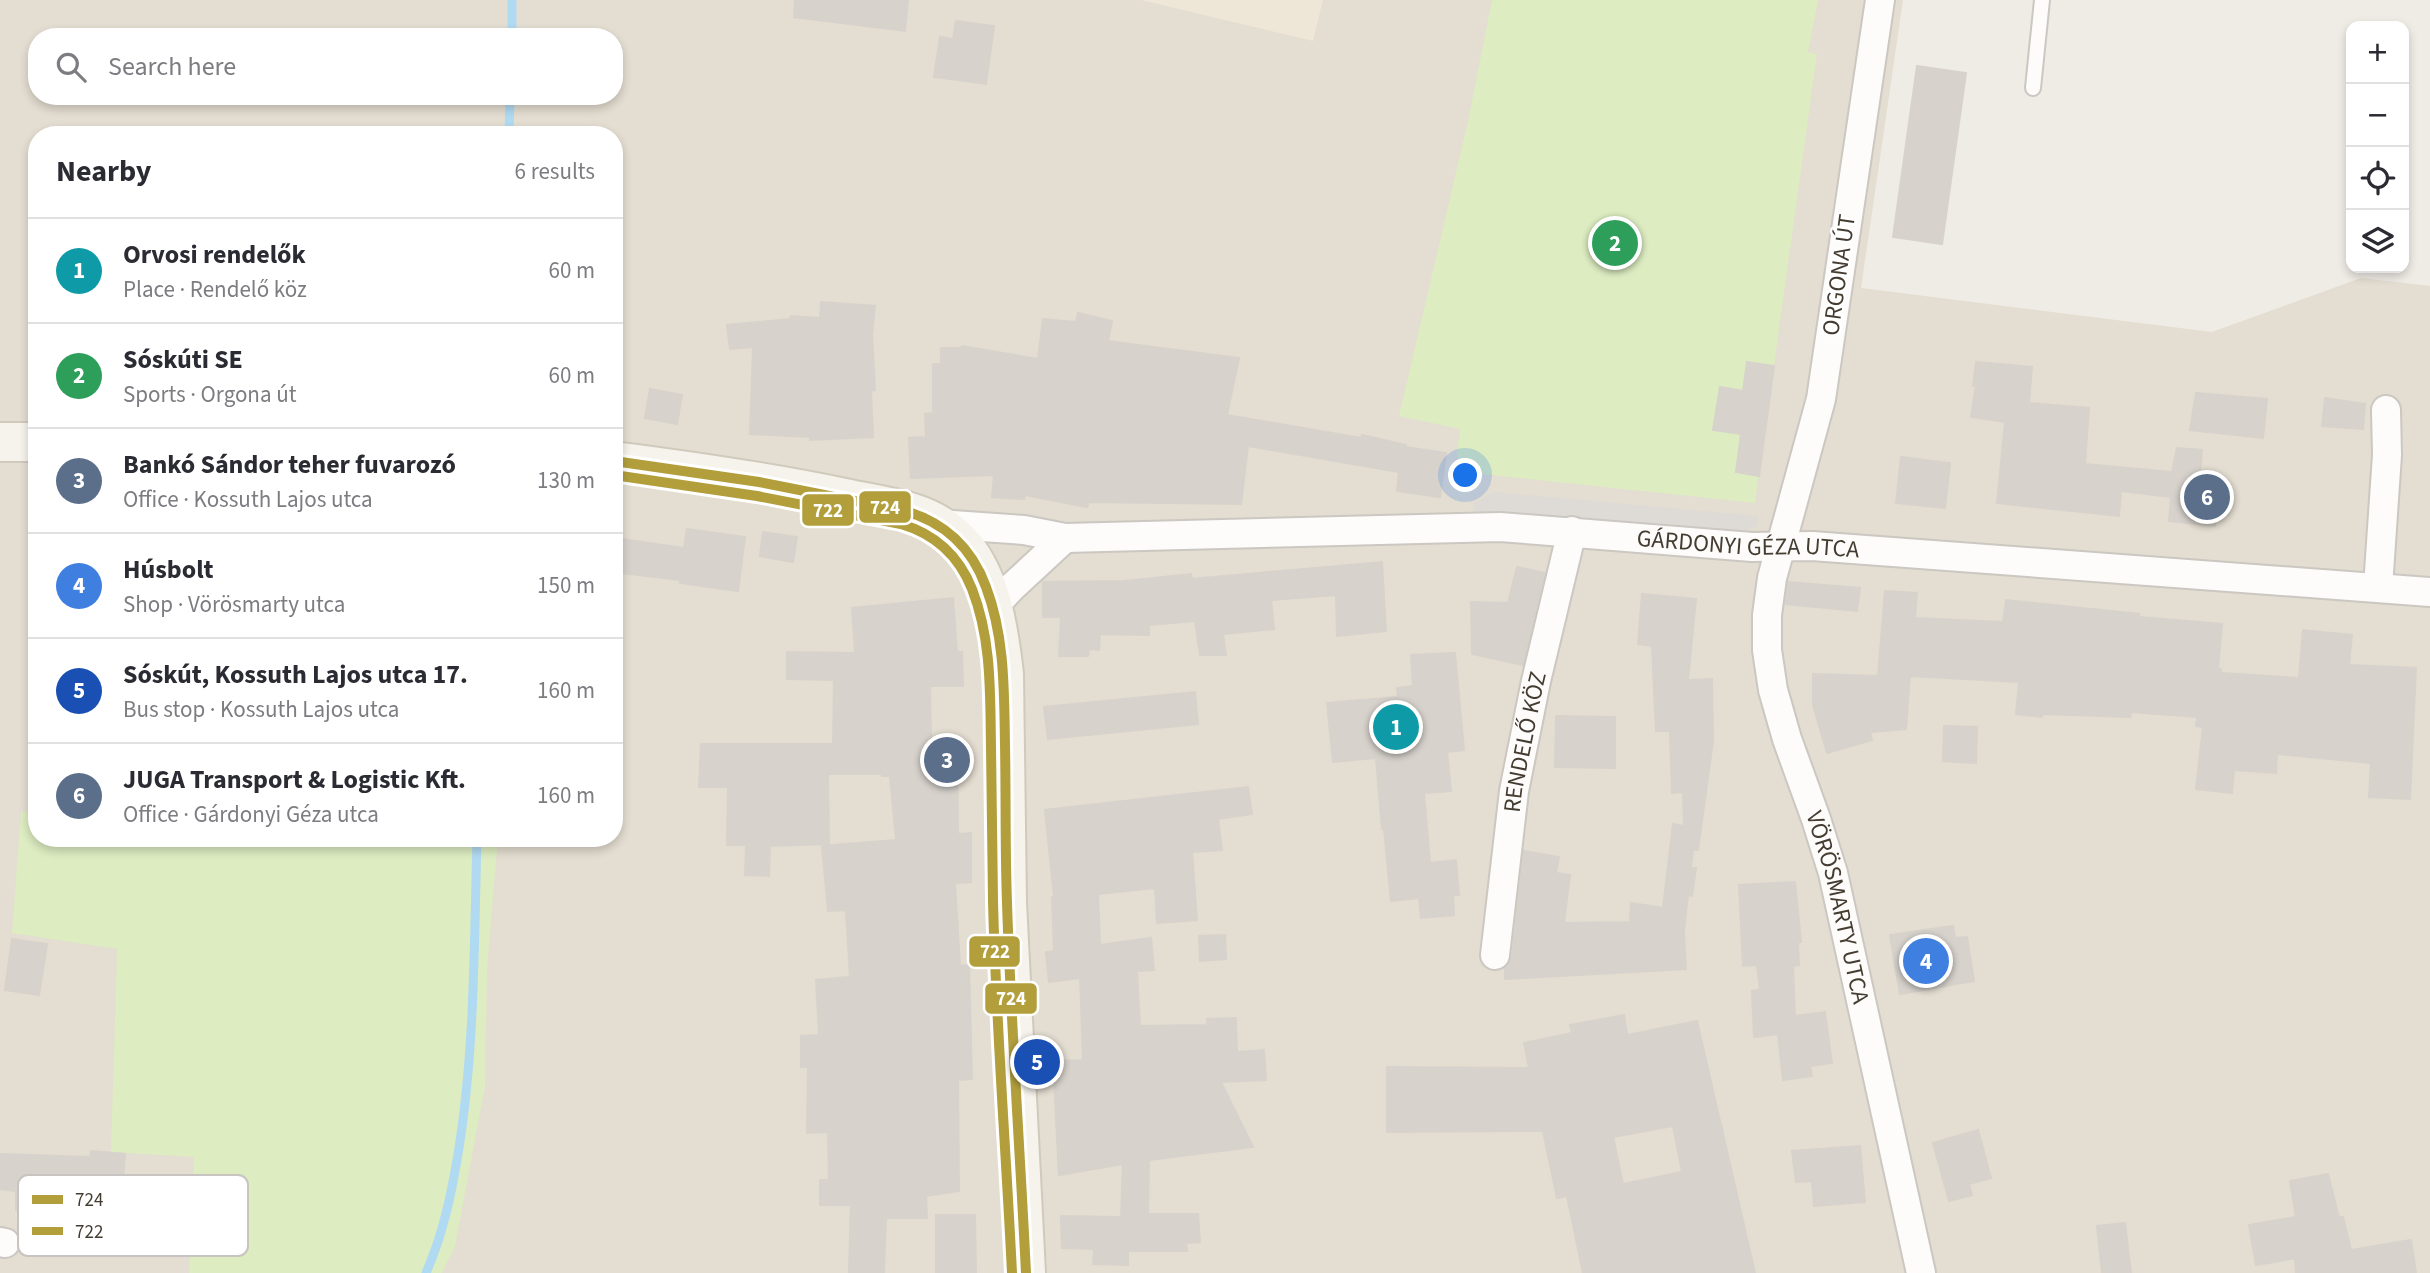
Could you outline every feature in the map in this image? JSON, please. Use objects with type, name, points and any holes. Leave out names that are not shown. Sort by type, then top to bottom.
[{"type":"street","name":"ORGONA ÚT","points":[[1780,546],[1821,399],[1880,0]]},
{"type":"street","points":[[2378,587],[2387,455],[2386,410]]},
{"type":"street","points":[[0,442],[28,442]]},
{"type":"street","points":[[623,462],[810,491],[914,513],[938,524],[958,540],[973,559],[993,607],[1004,674],[1007,902],[1026,1273]]},
{"type":"street","name":"GÁRDONYI GÉZA UTCA","points":[[938,524],[1024,530],[1065,538],[1500,527],[1752,547],[1812,546],[2430,592]]},
{"type":"street","name":"RENDELŐ KÖZ","points":[[1495,955],[1514,791],[1536,681],[1572,531]]},
{"type":"street","points":[[993,607],[1065,538]]},
{"type":"street","name":"VÖRÖSMARTY UTCA","points":[[1780,546],[1767,615],[1767,650],[1773,690],[1833,873],[1921,1273]]},
{"type":"lane","points":[[2033,88],[2042,0]]},
{"type":"shaded area","points":[[0,0],[1903,0],[1861,288],[2212,332],[2361,278],[2430,286],[2430,1273],[0,1273]]},
{"type":"shaded area","points":[[1141,0],[1323,0],[1313,41]]},
{"type":"shaded area","points":[[1493,492],[1758,516],[1757,526],[1740,532],[1474,516],[1474,503]]},
{"type":"green space","points":[[1492,0],[1818,0],[1808,52],[1817,54],[1755,503],[1463,472],[1457,454],[1460,429],[1399,416],[1468,121]]},
{"type":"green space","points":[[21,811],[28,812],[28,847],[497,847],[487,970],[485,1086],[455,1246],[442,1273],[189,1273],[190,1256],[248,1256],[248,1175],[193,1175],[194,1157],[111,1152],[117,949],[12,933]]},
{"type":"building","points":[[795,0],[908,0],[905,31],[794,17]]},
{"type":"building","points":[[956,21],[994,26],[986,84],[934,77],[940,37],[953,39]]},
{"type":"building","points":[[1917,66],[1966,73],[1942,244],[1893,237]]},
{"type":"building","points":[[821,302],[875,306],[872,334],[875,390],[871,391],[873,437],[810,440],[810,437],[750,434],[753,347],[730,349],[727,325],[790,319],[791,316],[820,318]]},
{"type":"building","points":[[1078,313],[1112,321],[1108,341],[1239,358],[1227,415],[1361,438],[1362,435],[1406,447],[1446,453],[1440,497],[1397,491],[1399,472],[1248,446],[1241,504],[1089,502],[1087,507],[1025,495],[1024,499],[992,497],[994,475],[911,478],[909,438],[926,437],[925,414],[933,413],[933,364],[941,364],[941,348],[962,346],[1038,359],[1043,319],[1076,322]]},
{"type":"building","points":[[1747,362],[1774,366],[1759,476],[1736,472],[1741,434],[1713,430],[1720,387],[1743,391]]},
{"type":"building","points":[[1976,362],[2032,367],[2029,403],[2089,408],[2085,464],[2172,472],[2177,448],[2202,450],[2199,486],[2219,488],[2215,526],[2169,521],[2171,497],[2121,491],[2119,516],[1997,503],[2005,422],[1971,417],[1976,386],[1973,386]]},
{"type":"building","points":[[650,389],[682,395],[677,424],[645,418]]},
{"type":"building","points":[[2196,393],[2267,399],[2263,438],[2190,430]]},
{"type":"building","points":[[2325,398],[2365,404],[2363,429],[2322,426]]},
{"type":"building","points":[[1901,457],[1950,463],[1945,508],[1896,503]]},
{"type":"building","points":[[687,529],[745,537],[738,591],[623,573],[623,539],[684,548]]},
{"type":"building","points":[[763,532],[797,537],[793,562],[760,556]]},
{"type":"building","points":[[1382,562],[1386,631],[1337,636],[1336,595],[1271,600],[1274,629],[1223,634],[1226,655],[1200,655],[1195,621],[1149,625],[1149,635],[1100,634],[1099,650],[1089,649],[1088,656],[1059,656],[1061,617],[1043,617],[1043,582],[1125,581],[1191,574],[1192,579]]},
{"type":"building","points":[[1517,567],[1545,573],[1523,665],[1472,654],[1471,602],[1508,603]]},
{"type":"building","points":[[1788,582],[1860,588],[1857,611],[1786,604]]},
{"type":"building","points":[[1885,591],[1917,593],[1915,618],[2003,622],[2006,600],[2139,614],[2139,617],[2222,624],[2218,669],[2221,669],[2221,673],[2299,678],[2303,630],[2352,635],[2349,665],[2416,668],[2410,799],[2369,797],[2371,763],[2277,754],[2276,773],[2234,770],[2232,793],[2196,789],[2203,727],[2196,726],[2197,717],[2131,712],[2130,717],[2043,714],[2042,717],[2016,714],[2019,682],[1910,676],[1906,729],[1870,732],[1872,740],[1827,753],[1813,705],[1813,674],[1878,676]]},
{"type":"building","points":[[1642,594],[1696,599],[1688,680],[1712,679],[1713,741],[1698,850],[1693,850],[1691,868],[1696,868],[1692,896],[1688,895],[1684,931],[1686,969],[1505,979],[1505,968],[1512,957],[1524,851],[1559,857],[1556,873],[1570,875],[1564,923],[1630,922],[1631,903],[1663,908],[1673,824],[1684,826],[1683,792],[1672,793],[1670,731],[1656,731],[1652,646],[1638,644]]},
{"type":"building","points":[[953,598],[957,652],[962,652],[963,686],[930,686],[931,742],[957,742],[958,834],[971,833],[971,882],[955,883],[960,966],[969,965],[972,1079],[958,1080],[959,1191],[926,1196],[927,1218],[886,1218],[884,1273],[849,1273],[851,1205],[820,1205],[820,1180],[829,1180],[828,1132],[807,1133],[808,1067],[801,1067],[801,1036],[819,1035],[816,980],[850,977],[846,910],[828,911],[822,846],[896,840],[890,776],[828,774],[829,844],[770,846],[769,876],[745,875],[746,845],[727,845],[728,787],[699,787],[701,744],[833,744],[834,680],[787,679],[787,652],[855,653],[852,608]]},
{"type":"building","points":[[1455,653],[1464,750],[1447,752],[1451,791],[1424,793],[1430,863],[1456,860],[1459,895],[1453,895],[1454,915],[1421,918],[1419,898],[1391,901],[1376,758],[1333,762],[1327,703],[1398,697],[1397,688],[1413,686],[1411,655]]},
{"type":"building","points":[[1195,692],[1198,724],[1048,739],[1044,707]]},
{"type":"building","points":[[1556,716],[1615,717],[1615,768],[1555,767]]},
{"type":"building","points":[[1944,726],[1977,727],[1976,763],[1943,761]]},
{"type":"building","points":[[1248,787],[1252,814],[1218,819],[1222,850],[1192,852],[1197,920],[1157,923],[1155,888],[1098,894],[1100,945],[1151,938],[1154,970],[1137,971],[1140,1026],[1207,1025],[1207,1019],[1236,1018],[1237,1052],[1264,1050],[1266,1080],[1221,1082],[1253,1147],[1149,1160],[1148,1214],[1198,1214],[1200,1242],[1186,1243],[1187,1251],[1128,1251],[1128,1265],[1093,1264],[1094,1249],[1062,1248],[1061,1216],[1121,1217],[1123,1164],[1059,1175],[1053,1061],[1083,1060],[1080,978],[1049,982],[1046,952],[1054,951],[1054,897],[1045,810]]},
{"type":"building","points":[[1795,882],[1801,942],[1798,942],[1799,965],[1793,966],[1795,1016],[1825,1012],[1832,1063],[1810,1066],[1812,1076],[1783,1080],[1778,1034],[1754,1037],[1752,991],[1760,990],[1757,965],[1743,966],[1739,885]]},
{"type":"building","points":[[1953,926],[1955,938],[1967,937],[1974,981],[1900,994],[1890,935]]},
{"type":"building","points":[[1225,935],[1226,959],[1200,961],[1199,936]]},
{"type":"building","points":[[12,939],[47,944],[39,995],[5,990]]},
{"type":"building","points":[[1624,1015],[1627,1035],[1697,1021],[1755,1273],[1583,1273],[1567,1196],[1557,1198],[1543,1131],[1387,1132],[1387,1067],[1529,1068],[1524,1043],[1572,1033],[1570,1025]],"holes":[[[1673,1126],[1682,1172],[1623,1184],[1613,1137]]]},
{"type":"building","points":[[1978,1130],[1991,1178],[1969,1184],[1972,1195],[1949,1201],[1933,1143]]},
{"type":"building","points":[[1860,1146],[1865,1202],[1814,1206],[1812,1181],[1796,1182],[1792,1151]]},
{"type":"building","points":[[91,1151],[125,1154],[123,1175],[18,1175],[18,1210],[16,1191],[0,1189],[0,1154],[90,1157]]},
{"type":"building","points":[[2328,1174],[2339,1218],[2343,1217],[2351,1250],[2411,1240],[2416,1273],[2296,1273],[2295,1260],[2302,1257],[2256,1265],[2249,1225],[2296,1217],[2290,1181]]},
{"type":"building","points":[[936,1215],[975,1215],[976,1273],[936,1273]]},
{"type":"building","points":[[2125,1223],[2131,1273],[2102,1273],[2097,1226]]},
{"type":"waterway","points":[[512,0],[512,28]]},
{"type":"waterway","points":[[509,126],[510,105]]},
{"type":"waterway","points":[[426,1273],[449,1200],[464,1115],[473,997],[477,847]]},
{"type":"transit line","name":"724","points":[[623,462],[759,482],[905,511],[932,522],[955,539],[965,549],[980,573],[997,625],[1004,684],[1009,949],[1026,1273]]},
{"type":"transit line","name":"722","points":[[623,476],[757,496],[901,524],[935,540],[953,557],[967,577],[979,608],[989,667],[994,948],[1012,1273]]},
{"type":"place","name":"Sóskúti SE","points":[[1615,243]]},
{"type":"place","name":"JUGA Transport & Logistic Kft.","points":[[2207,497]]},
{"type":"place","name":"Orvosi rendelők","points":[[1396,727]]},
{"type":"place","name":"Bankó Sándor teher fuvarozó","points":[[947,760]]},
{"type":"place","name":"Húsbolt","points":[[1926,961]]},
{"type":"place","name":"Sóskút, Kossuth Lajos utca 17.","points":[[1037,1062]]}]
